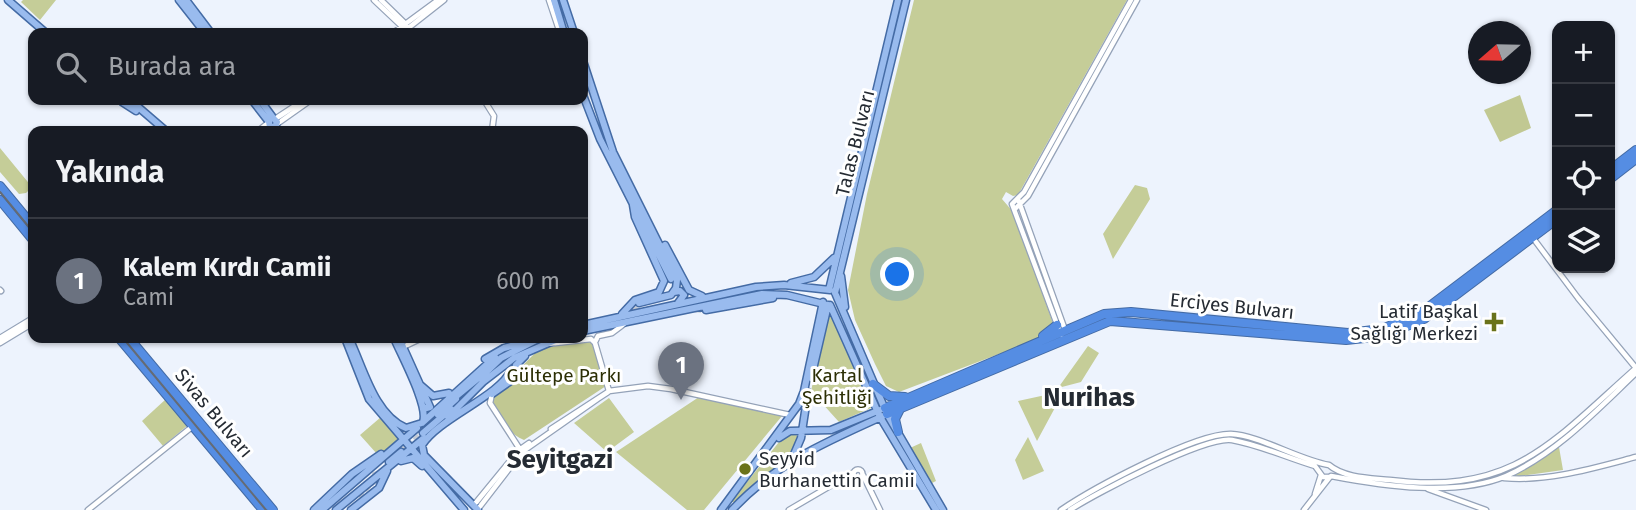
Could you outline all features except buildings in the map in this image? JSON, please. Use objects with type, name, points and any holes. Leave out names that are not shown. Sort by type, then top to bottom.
[{"type":"highway","points":[[1615,166],[1636,150]]},
{"type":"highway","points":[[1615,175],[1636,159]]},
{"type":"highway","points":[[0,185],[28,215]]},
{"type":"highway","points":[[0,185],[28,220]]},
{"type":"highway","points":[[0,198],[28,232]]},
{"type":"highway","name":"Erciyes Bulvarı","points":[[882,412],[905,405],[1104,314],[1131,312],[1348,333],[1382,328],[1429,307],[1552,214]]},
{"type":"highway","name":"Erciyes Bulvarı","points":[[882,412],[912,396],[1033,344],[1062,333],[1110,321],[1319,339],[1346,340],[1383,336],[1424,319],[1552,223]]},
{"type":"highway","name":"Sivas Bulvarı","points":[[122,343],[194,426],[213,442]]},
{"type":"highway","name":"Sivas Bulvarı","points":[[136,343],[213,442],[276,510]]},
{"type":"highway","points":[[873,384],[891,396],[912,396]]},
{"type":"highway","points":[[898,432],[896,415],[905,405]]},
{"type":"highway","points":[[213,442],[261,510]]},
{"type":"main road","points":[[8,0],[40,28]]},
{"type":"main road","points":[[14,0],[46,28]]},
{"type":"main road","points":[[178,0],[201,28]]},
{"type":"main road","points":[[186,0],[207,28]]},
{"type":"main road","points":[[552,0],[560,28]]},
{"type":"main road","points":[[565,0],[573,28]]},
{"type":"main road","name":"Talas Bulvarı","points":[[832,292],[898,0]]},
{"type":"main road","name":"Talas Bulvarı","points":[[841,255],[850,230],[907,0]]},
{"type":"main road","points":[[588,76],[610,144],[653,228],[690,291],[707,297]]},
{"type":"main road","points":[[131,105],[154,126]]},
{"type":"main road","points":[[132,105],[159,126]]},
{"type":"main road","points":[[256,105],[273,125]]},
{"type":"main road","points":[[263,105],[273,125]]},
{"type":"main road","points":[[587,105],[600,139],[632,198],[635,217],[671,280]]},
{"type":"main road","points":[[653,228],[674,292]]},
{"type":"main road","points":[[588,324],[814,277],[841,255]]},
{"type":"main road","points":[[841,255],[841,286],[848,322]]},
{"type":"main road","points":[[610,318],[625,312],[637,300],[657,293],[671,280]]},
{"type":"main road","points":[[784,285],[832,292]]},
{"type":"main road","points":[[639,303],[668,297],[679,291],[684,295],[677,304]]},
{"type":"main road","points":[[588,332],[743,296],[762,294],[835,302],[832,292]]},
{"type":"main road","points":[[832,292],[822,294],[936,510]]},
{"type":"main road","points":[[832,292],[848,322],[882,412],[898,432],[943,510]]},
{"type":"main road","points":[[706,310],[757,299],[803,298]]},
{"type":"main road","points":[[721,510],[770,447],[804,391],[826,303]]},
{"type":"main road","points":[[791,459],[802,431],[826,303]]},
{"type":"main road","points":[[588,332],[609,330]]},
{"type":"main road","points":[[349,343],[369,390],[400,446]]},
{"type":"main road","points":[[399,343],[425,416],[422,435],[424,455],[472,508]]},
{"type":"main road","points":[[400,343],[430,407],[423,409]]},
{"type":"main road","points":[[418,383],[431,395],[446,396],[491,355],[537,343]]},
{"type":"main road","points":[[445,421],[501,358],[538,343]]},
{"type":"main road","points":[[319,510],[352,474],[512,380],[518,362],[540,343]]},
{"type":"main road","points":[[335,510],[412,448],[446,400],[495,358]]},
{"type":"main road","points":[[369,390],[398,424],[422,435],[425,441],[505,380],[511,370]]},
{"type":"main road","points":[[335,510],[400,446],[422,435],[483,379]]},
{"type":"main road","points":[[423,394],[433,402],[446,400]]},
{"type":"main road","name":"Erciyes Bulvarı","points":[[770,447],[785,433],[831,430],[882,412]]},
{"type":"main road","name":"Erciyes Bulvarı","points":[[732,510],[791,459],[882,412]]},
{"type":"main road","points":[[400,446],[412,448],[434,476]]},
{"type":"main road","points":[[351,510],[379,488],[389,467],[413,458],[472,508]]},
{"type":"main road","points":[[319,510],[360,471]]},
{"type":"main road","points":[[363,488],[382,480]]},
{"type":"main road","points":[[341,510],[358,496]]},
{"type":"street","points":[[374,0],[405,28]]},
{"type":"street","points":[[381,0],[405,28]]},
{"type":"street","points":[[407,28],[438,0]]},
{"type":"street","points":[[407,28],[444,0]]},
{"type":"street","points":[[1062,333],[1012,204],[1018,199],[1132,0]]},
{"type":"street","points":[[1015,209],[1021,205],[1137,0]]},
{"type":"street","points":[[273,125],[298,105]]},
{"type":"street","points":[[273,125],[304,105]]},
{"type":"street","points":[[489,105],[496,116],[494,126]]},
{"type":"street","points":[[1018,199],[1062,333]]},
{"type":"street","points":[[1533,238],[1572,292],[1636,370]]},
{"type":"street","points":[[595,343],[598,335],[612,333],[626,322]]},
{"type":"street","points":[[0,341],[28,323]]},
{"type":"street","points":[[588,339],[595,343],[609,391]]},
{"type":"street","points":[[403,347],[411,343]]},
{"type":"street","points":[[1500,478],[1522,468],[1563,439],[1636,370]]},
{"type":"street","points":[[1425,486],[1484,478],[1518,464],[1563,433],[1636,370]]},
{"type":"street","points":[[472,508],[521,451],[609,391],[659,387],[791,416]]},
{"type":"street","points":[[492,394],[490,403],[521,451]]},
{"type":"street","points":[[480,401],[490,403]]},
{"type":"street","points":[[88,510],[194,426]]},
{"type":"street","points":[[1231,437],[1315,466],[1330,477],[1425,486],[1500,478],[1520,480],[1565,474],[1636,457]]},
{"type":"street","points":[[1061,510],[1117,480],[1231,437],[1325,465],[1343,474],[1425,486],[1486,510]]},
{"type":"street","points":[[1314,498],[1325,465]]},
{"type":"street","points":[[1304,510],[1330,477],[1332,468]]},
{"type":"street","points":[[789,510],[836,483],[858,476],[880,510]]},
{"type":"street","points":[[1070,510],[1124,477]]},
{"type":"green space","points":[[56,0],[40,20],[21,2]]},
{"type":"green space","points":[[914,0],[1127,0],[1018,195],[1013,196],[1006,192],[1002,199],[1014,213],[1054,326],[1036,340],[899,392],[886,386],[875,364],[855,320],[848,290],[867,194]]},
{"type":"green space","points":[[1520,95],[1531,128],[1500,142],[1484,110]]},
{"type":"green space","points":[[0,148],[28,182],[28,191],[19,194],[0,172]]},
{"type":"green space","points":[[1135,185],[1147,188],[1150,199],[1113,259],[1103,234]]},
{"type":"green space","name":"Kartal Şehitliği","points":[[829,313],[838,324],[871,408],[839,422],[811,391]]},
{"type":"green space","name":"Gültepe Parkı","points":[[588,336],[595,340],[606,386],[524,440],[512,433],[503,423],[490,399],[536,352],[557,343],[588,343]]},
{"type":"green space","points":[[1088,346],[1099,353],[1081,382],[1058,388]]},
{"type":"green space","points":[[1064,391],[1037,441],[1018,401]]},
{"type":"green space","points":[[699,397],[782,416],[704,510],[687,510],[616,452]]},
{"type":"green space","points":[[609,398],[634,432],[607,452],[574,423]]},
{"type":"green space","points":[[166,399],[188,425],[163,446],[142,421]]},
{"type":"green space","points":[[381,417],[398,439],[388,450],[377,454],[360,435]]},
{"type":"green space","points":[[796,433],[798,439],[787,459],[735,502],[731,502],[783,437]]},
{"type":"green space","points":[[1028,437],[1044,471],[1023,480],[1015,460]]},
{"type":"green space","points":[[921,443],[936,481],[932,483],[910,448]]},
{"type":"green space","points":[[1559,447],[1563,470],[1513,477],[1513,475]]},
{"type":"tunnel","points":[[682,299],[690,309],[706,310]]},
{"type":"tunnel","points":[[627,318],[639,303]]},
{"type":"tunnel","points":[[401,452],[423,433]]},
{"type":"tunnel","points":[[358,496],[377,478],[374,470],[366,468]]},
{"type":"tram line","points":[[0,192],[28,226]]},
{"type":"tram line","points":[[127,343],[266,510]]},
{"type":"place","name":"Latif Başkal Sağlığı Merkezi","points":[[1494,322]]},
{"type":"place","name":"Kalem Kırdı Camii","points":[[681,400]]},
{"type":"place","name":"Seyyid Burhanettin Camii","points":[[745,469]]},
{"type":"district","name":"Nurihas","points":[[1089,397]]},
{"type":"district","name":"Seyitgazi","points":[[560,459]]}]
